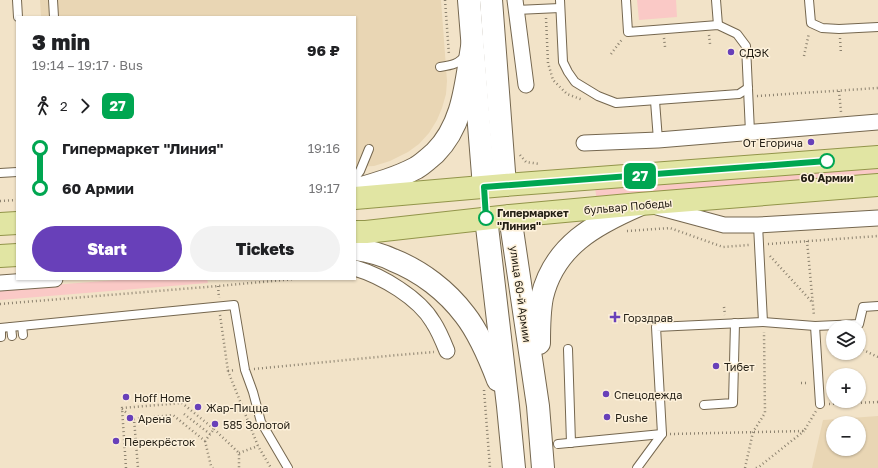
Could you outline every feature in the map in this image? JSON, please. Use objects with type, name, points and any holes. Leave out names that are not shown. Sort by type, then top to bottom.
[{"type":"main road","name":"улица 60-й Армии","points":[[469,0],[472,41],[494,186],[510,216],[538,406],[543,468]]},
{"type":"main road","name":"улица 60-й Армии","points":[[491,0],[494,186],[486,218],[514,468]]},
{"type":"main road","points":[[356,190],[389,180],[416,168],[438,150],[446,140],[455,125],[463,101],[472,41]]},
{"type":"main road","points":[[356,198],[878,157]]},
{"type":"main road","name":"бульвар Победы","points":[[356,232],[486,218],[878,185]]},
{"type":"main road","points":[[538,406],[539,319],[542,297],[553,268],[562,254],[590,230],[615,215],[643,204]]},
{"type":"main road","points":[[0,224],[16,223]]},
{"type":"main road","points":[[356,249],[393,259],[414,270],[452,300],[466,316],[491,360],[508,406]]},
{"type":"main road","points":[[0,256],[16,255]]},
{"type":"street","points":[[516,5],[526,85]]},
{"type":"street","points":[[584,142],[658,140],[878,122]]},
{"type":"street","points":[[643,204],[724,225],[758,225],[878,218]]},
{"type":"street","points":[[356,268],[378,277],[400,289],[418,304],[433,321],[440,348]]},
{"type":"street","points":[[0,283],[41,280]]},
{"type":"lane","points":[[17,0],[18,16]]},
{"type":"lane","points":[[53,0],[54,16]]},
{"type":"lane","points":[[626,0],[628,32],[718,25],[737,34],[746,46],[750,132]]},
{"type":"lane","points":[[716,0],[718,25]]},
{"type":"lane","points":[[809,0],[811,23],[822,28],[839,29],[878,27]]},
{"type":"lane","points":[[516,5],[545,9],[560,4],[563,62],[568,72],[575,82],[598,96],[616,103],[738,94],[748,88]]},
{"type":"lane","points":[[440,67],[451,66],[460,62],[467,54],[472,41]]},
{"type":"lane","points":[[655,101],[658,140]]},
{"type":"lane","points":[[356,177],[370,150]]},
{"type":"lane","points":[[0,173],[16,172]]},
{"type":"lane","points":[[758,225],[763,322]]},
{"type":"lane","points":[[1,331],[11,327],[234,305],[245,370],[261,422],[288,468]]},
{"type":"lane","points":[[637,468],[662,434],[656,327],[763,322],[815,326],[859,324],[863,307],[878,306]]},
{"type":"lane","points":[[704,405],[733,403],[735,323]]},
{"type":"lane","points":[[22,326],[23,335]]},
{"type":"lane","points":[[815,326],[820,404]]},
{"type":"lane","points":[[11,327],[12,336]]},
{"type":"lane","points":[[568,349],[571,443]]},
{"type":"lane","points":[[558,444],[662,434]]},
{"type":"path","points":[[445,0],[448,50],[451,66]]},
{"type":"path","points":[[545,9],[548,63],[554,80],[567,94],[585,101]]},
{"type":"path","points":[[804,56],[811,23]]},
{"type":"path","points":[[839,29],[841,54]]},
{"type":"path","points":[[611,54],[628,32]]},
{"type":"path","points":[[748,96],[878,88]]},
{"type":"path","points":[[518,151],[520,156],[526,162],[537,164],[542,163]]},
{"type":"path","points":[[0,201],[16,200]]},
{"type":"path","points":[[623,232],[630,230],[670,228],[723,247],[878,236]]},
{"type":"path","points":[[807,241],[815,326]]},
{"type":"path","points":[[759,245],[813,302]]},
{"type":"path","points":[[0,304],[285,280]]},
{"type":"path","points":[[745,468],[753,432],[765,413],[763,322]]},
{"type":"path","points":[[228,371],[435,352],[440,348]]},
{"type":"path","points":[[866,351],[878,357]]},
{"type":"path","points":[[484,384],[490,468]]},
{"type":"path","points":[[756,468],[804,431],[820,404],[878,402]]},
{"type":"path","points":[[122,408],[182,403],[214,429],[239,453],[239,468]]},
{"type":"path","points":[[122,408],[134,419],[138,468]]},
{"type":"path","points":[[122,408],[126,468]]},
{"type":"path","points":[[184,414],[210,434]]},
{"type":"path","points":[[134,419],[173,415],[205,441],[211,466],[213,468]]},
{"type":"path","points":[[205,441],[214,429]]},
{"type":"path","points":[[662,434],[804,431]]},
{"type":"path","points":[[239,453],[258,446]]},
{"type":"shaded area","points":[[40,0],[441,0],[447,81],[446,94],[437,120],[429,133],[419,144],[408,152],[390,161],[374,166],[356,167],[356,16],[41,16]]},
{"type":"shaded area","points":[[637,0],[676,0],[677,17],[639,20]]},
{"type":"shaded area","points":[[878,166],[878,179],[597,201],[595,188]]},
{"type":"shaded area","points":[[117,280],[207,280],[208,283],[0,300],[0,289]]},
{"type":"shaded area","points":[[878,416],[878,468],[812,468],[823,420],[826,420],[826,456],[866,456],[866,417]]},
{"type":"bus line","name":"27","points":[[486,218],[484,187],[827,161]]},
{"type":"place","name":"СДЭК","points":[[731,52]]},
{"type":"place","name":"От Егорича","points":[[811,142]]},
{"type":"place","name":"60 Армии","points":[[827,161]]},
{"type":"place","name":"Гипермаркет \"Линия\"","points":[[486,218]]},
{"type":"place","name":"Горздрав","points":[[615,317]]},
{"type":"place","name":"Тибет","points":[[716,366]]},
{"type":"place","name":"Спецодежда","points":[[606,394]]},
{"type":"place","name":"Hoff Home","points":[[126,397]]},
{"type":"place","name":"Жар-Пицца","points":[[198,407]]},
{"type":"place","name":"Pushe","points":[[607,417]]},
{"type":"place","name":"Арена","points":[[130,418]]},
{"type":"place","name":"585 Золотой","points":[[215,424]]},
{"type":"place","name":"Перекрёсток","points":[[116,441]]}]
